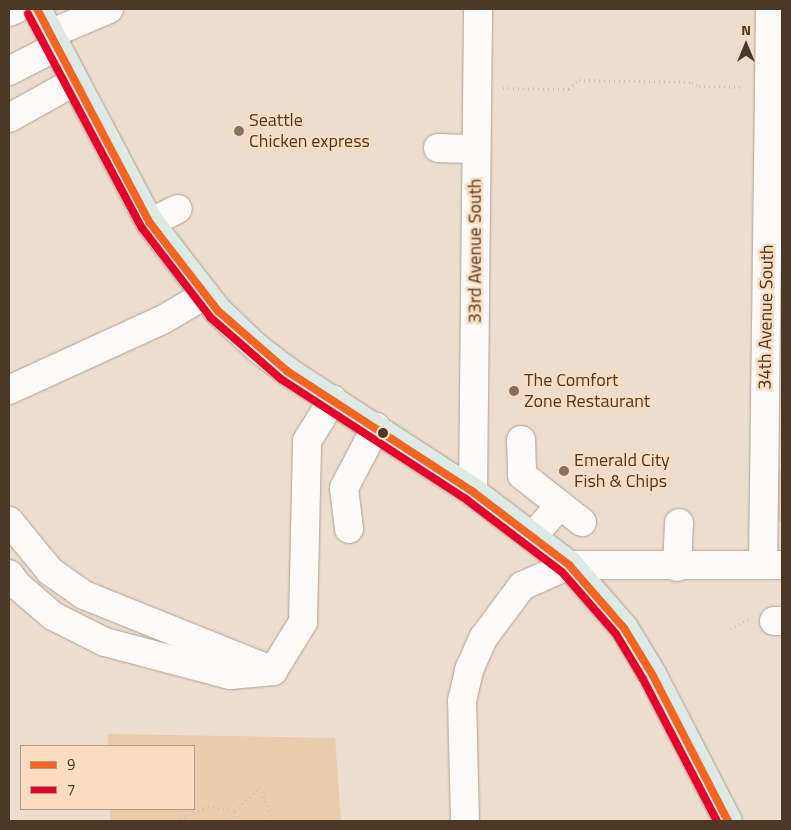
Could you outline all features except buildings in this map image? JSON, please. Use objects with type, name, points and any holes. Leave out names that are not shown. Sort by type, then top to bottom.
[{"type":"main road","points":[[37,9],[150,223],[205,294],[257,348],[473,492],[569,565],[624,628],[652,674],[728,821]]},
{"type":"street","points":[[9,12],[16,9]]},
{"type":"street","points":[[9,71],[53,41],[109,9]]},
{"type":"street","name":"33rd Avenue South","points":[[473,492],[478,9]]},
{"type":"street","name":"34th Avenue South","points":[[770,9],[775,231],[772,565]]},
{"type":"street","points":[[9,118],[74,82]]},
{"type":"street","points":[[438,148],[476,148]]},
{"type":"street","points":[[150,223],[178,209]]},
{"type":"street","points":[[9,390],[164,319],[205,294]]},
{"type":"street","points":[[273,671],[303,622],[307,441],[332,399]]},
{"type":"street","points":[[349,529],[344,488],[376,427]]},
{"type":"street","points":[[521,440],[522,475],[582,522]]},
{"type":"street","points":[[533,536],[560,505]]},
{"type":"street","points":[[9,522],[50,571],[84,595],[273,671]]},
{"type":"street","points":[[678,566],[679,523]]},
{"type":"street","points":[[465,821],[460,730],[462,701],[469,670],[484,637],[522,586],[569,565],[772,565]]},
{"type":"street","points":[[9,574],[18,586],[53,616],[105,642],[230,675],[273,671]]},
{"type":"path","points":[[500,88],[569,89],[579,80],[692,82],[698,86],[744,87]]},
{"type":"path","points":[[235,811],[260,787],[272,821]]},
{"type":"path","points":[[175,821],[208,806],[235,811]]},
{"type":"path","points":[[235,811],[239,821]]},
{"type":"shaded area","points":[[778,469],[782,469],[782,521],[777,521]]},
{"type":"shaded area","points":[[108,734],[335,738],[341,821],[110,821],[110,810],[195,810],[195,745],[108,745]]},
{"type":"transit line","name":"9","points":[[37,9],[150,223],[218,311],[287,371],[473,492],[569,565],[624,628],[652,674],[728,821]]},
{"type":"transit line","name":"7","points":[[28,14],[142,228],[211,318],[281,379],[467,500],[562,572],[616,634],[643,679],[717,821]]},
{"type":"place","name":"Seattle Chicken express","points":[[239,131]]},
{"type":"place","name":"The Comfort Zone Restaurant","points":[[514,391]]},
{"type":"place","name":"Emerald City Fish & Chips","points":[[564,471]]}]
